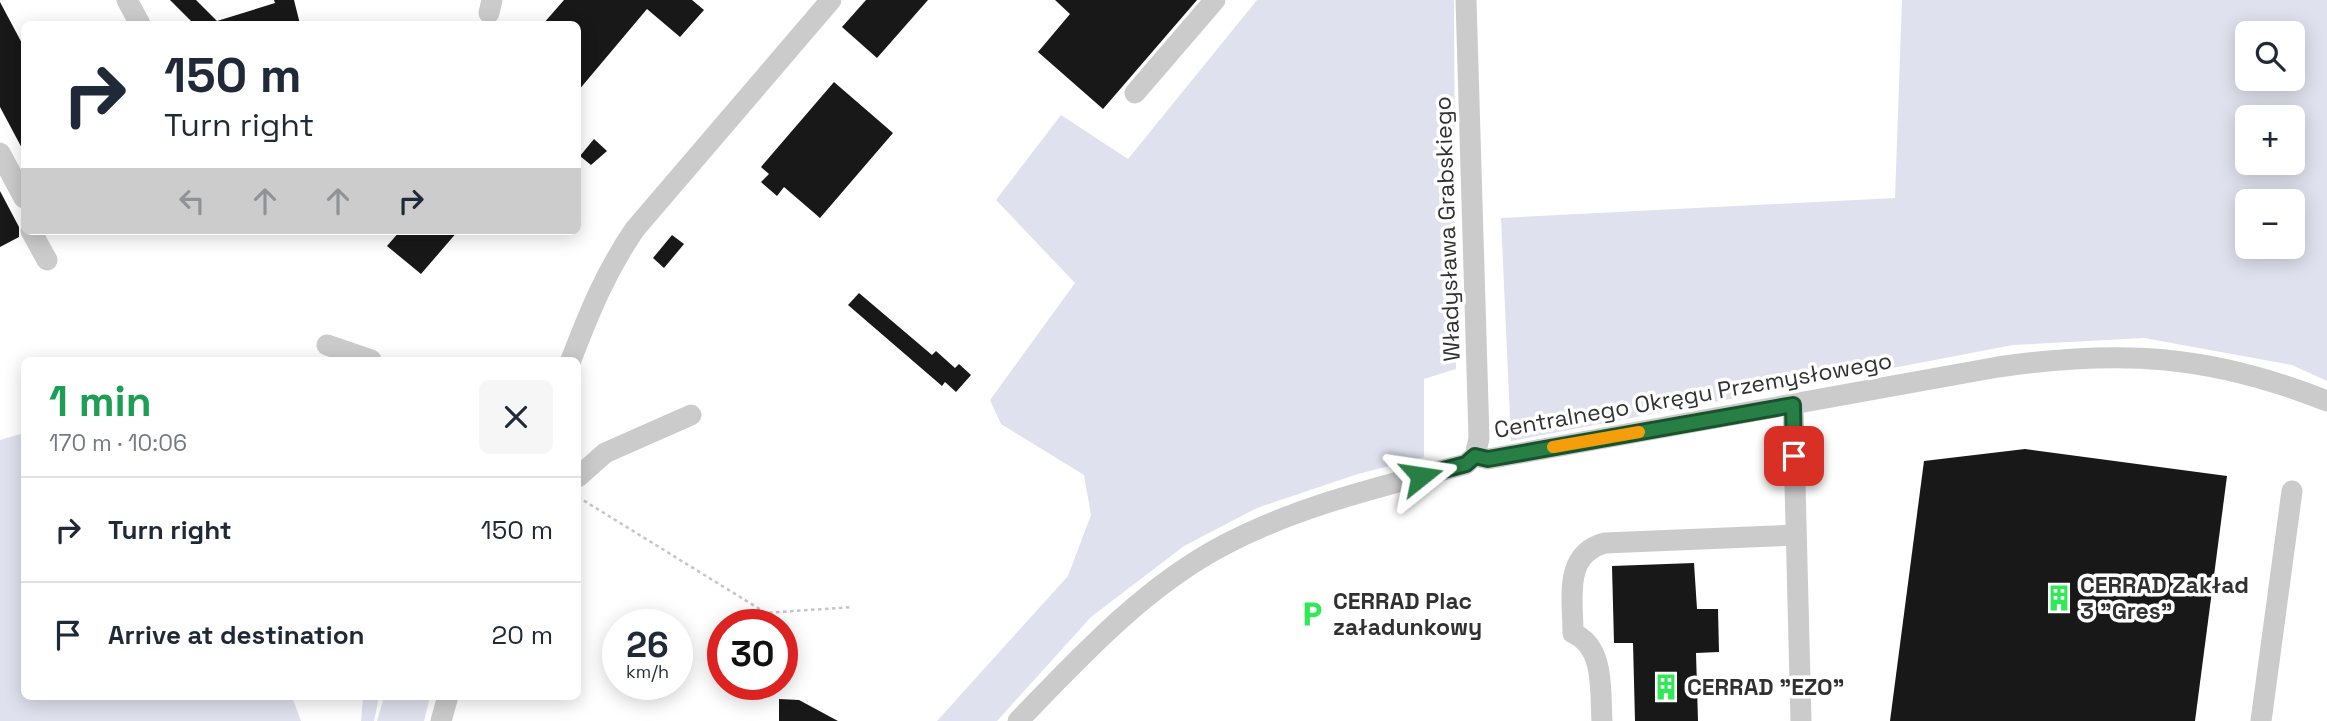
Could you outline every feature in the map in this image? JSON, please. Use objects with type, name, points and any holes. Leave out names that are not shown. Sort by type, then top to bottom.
[{"type":"street","points":[[127,0],[138,21]]},
{"type":"street","points":[[573,357],[594,298],[611,265],[635,229],[831,0]]},
{"type":"street","points":[[1135,93],[1215,0]]},
{"type":"street","name":"Władysława Grabskiego","points":[[1466,0],[1479,438],[1475,456]]},
{"type":"street","points":[[0,153],[21,192]]},
{"type":"street","points":[[33,235],[47,260]]},
{"type":"street","points":[[327,345],[361,357]]},
{"type":"street","name":"Centralnego Okręgu Przemysłowego","points":[[1018,721],[1133,608],[1176,575],[1223,546],[1292,514],[1466,464],[1475,456],[1488,459],[2010,365],[2072,357],[2124,355],[2218,366],[2270,380],[2327,401]]},
{"type":"street","points":[[1793,405],[1801,721]]},
{"type":"street","points":[[581,474],[605,453],[691,415]]},
{"type":"street","points":[[2261,721],[2292,491]]},
{"type":"street","points":[[1602,721],[1596,656],[1585,639],[1573,633],[1573,573],[1583,554],[1605,543],[1796,535]]},
{"type":"street","points":[[441,721],[447,700]]},
{"type":"path","points":[[581,499],[766,613],[852,607]]},
{"type":"shaded area","points":[[1257,0],[1454,0],[1456,369],[1424,379],[1424,457],[1358,474],[1257,508],[1184,546],[1091,617],[997,721],[937,721],[1068,576],[1091,515],[1084,475],[1001,424],[990,400],[1075,283],[996,200],[1061,115],[1128,159]]},
{"type":"shaded area","points":[[1902,0],[2327,0],[2327,381],[2292,365],[2144,338],[2013,345],[1511,441],[1501,218],[1895,198]]},
{"type":"shaded area","points":[[21,434],[21,700],[293,700],[301,721],[0,721],[0,440]]},
{"type":"shaded area","points":[[363,700],[378,700],[374,721],[361,721]]},
{"type":"shaded area","points":[[383,700],[429,700],[424,721],[377,721]]},
{"type":"building","points":[[170,0],[196,0],[217,21],[191,21]]},
{"type":"building","points":[[274,0],[294,0],[299,21],[217,21],[275,3]]},
{"type":"building","points":[[564,0],[692,0],[704,10],[680,37],[647,9],[581,87],[581,21],[546,21]]},
{"type":"building","points":[[866,0],[928,0],[877,58],[842,27]]},
{"type":"building","points":[[1055,0],[1197,0],[1103,109],[1038,52],[1070,14]]},
{"type":"building","points":[[0,2],[21,41],[21,146],[0,107]]},
{"type":"building","points":[[834,82],[893,133],[820,218],[784,187],[777,196],[761,182],[769,174],[761,167]]},
{"type":"building","points":[[594,139],[607,151],[591,165],[581,155]]},
{"type":"building","points":[[0,191],[19,227],[19,237],[0,247]]},
{"type":"building","points":[[397,235],[455,235],[421,274],[387,246]]},
{"type":"building","points":[[672,235],[684,244],[664,268],[653,258]]},
{"type":"building","points":[[859,293],[932,355],[936,351],[955,368],[959,364],[971,375],[956,392],[945,382],[942,386],[848,305]]},
{"type":"building","name":"CERRAD Zakład 3 \"Gres\"","points":[[2025,449],[2227,476],[2195,721],[1890,721],[1924,461]]},
{"type":"building","points":[[1694,563],[1697,609],[1718,609],[1719,652],[1696,653],[1698,721],[1635,721],[1633,643],[1614,643],[1612,566]]},
{"type":"building","points":[[779,700],[798,700],[838,721],[779,721]]},
{"type":"slow traffic","points":[[1553,447],[1639,432]]},
{"type":"place","name":"CERRAD Zakład 3 \"Gres\"","points":[[2059,598]]},
{"type":"place","name":"CERRAD Plac załadunkowy","points":[[1312,614]]},
{"type":"place","name":"CERRAD \"EZO\"","points":[[1666,687]]},
{"type":"route","points":[[1421,476],[1466,464],[1475,456],[1488,459],[1793,405],[1794,456]]}]
